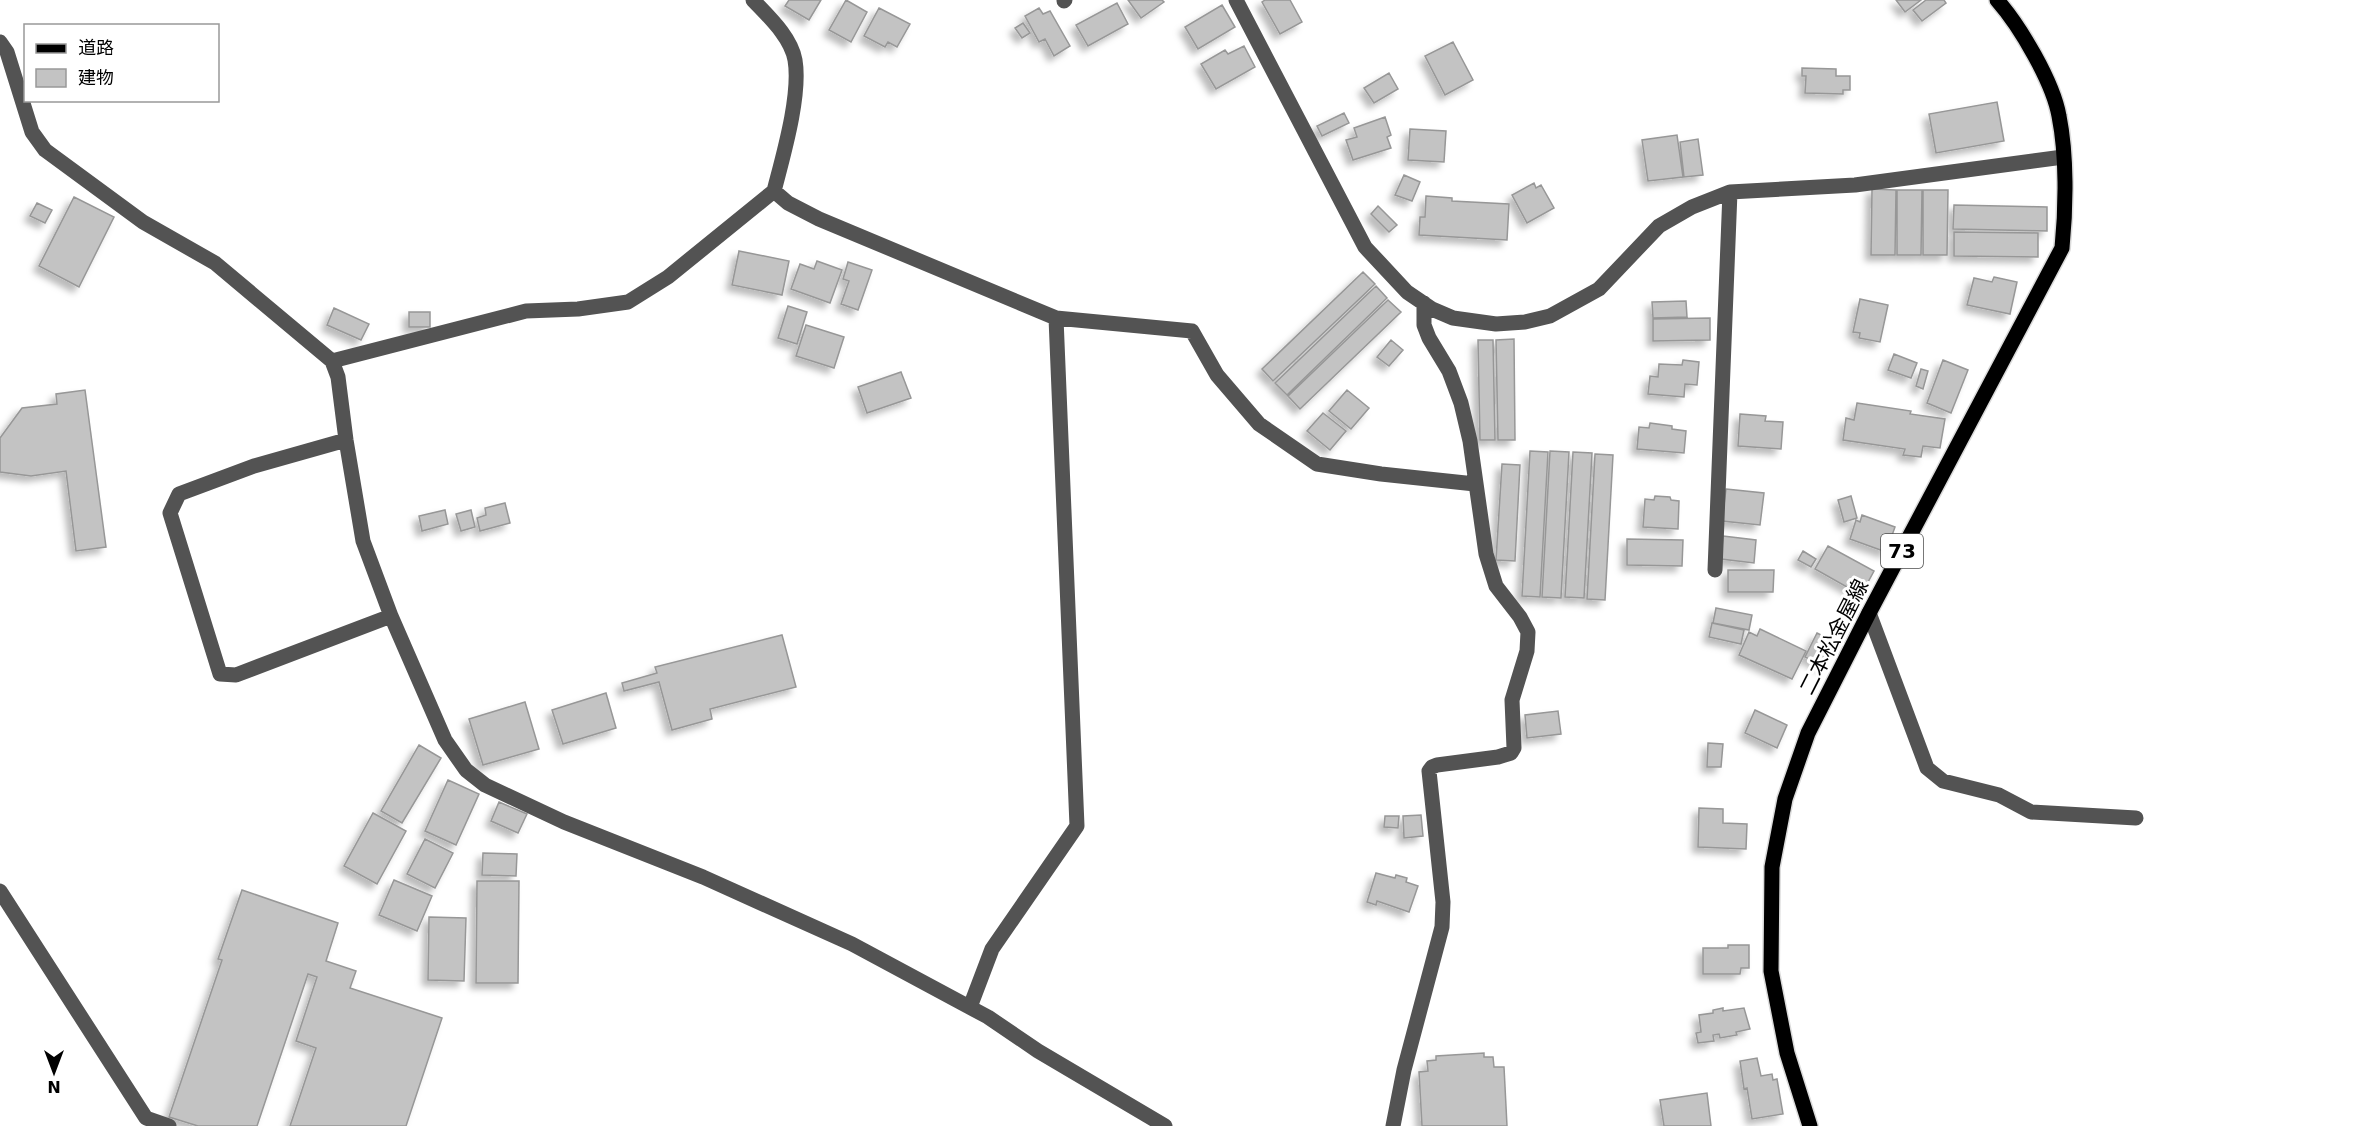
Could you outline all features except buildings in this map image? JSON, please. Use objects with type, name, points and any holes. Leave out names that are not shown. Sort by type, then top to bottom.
[{"type":"main road","name":"二本松金屋線","points":[[1810,1126],[1787,1053],[1771,971],[1772,867],[1785,798],[1808,733],[2062,248],[2066,209],[2059,115],[2049,83],[2009,13],[1997,0]]},
{"type":"street","points":[[332,360],[526,311],[578,309],[628,302],[668,277],[774,191],[790,131],[796,78],[795,59],[786,40],[753,0]]},
{"type":"street","points":[[1236,0],[1365,247],[1407,292],[1432,309],[1453,318],[1496,324],[1525,322],[1550,316],[1599,289],[1659,226],[1718,195],[1730,192],[1856,185],[2063,157]]},
{"type":"street","points":[[0,42],[7,52],[32,132],[45,150],[143,222],[215,263],[332,360],[338,377],[345,440],[363,541],[391,616],[445,740],[466,770],[485,785],[564,822],[704,877],[852,944],[970,1007],[1038,1051],[1165,1126]]},
{"type":"street","points":[[774,191],[788,203],[819,219],[1056,318],[1192,331],[1217,375],[1259,424],[1317,464],[1381,474],[1475,484]]},
{"type":"street","points":[[1714,570],[1730,192]]},
{"type":"street","points":[[1393,1126],[1404,1070],[1442,927],[1443,902],[1429,771],[1437,765],[1498,757],[1511,753],[1514,748],[1512,700],[1528,640],[1525,624],[1496,586],[1486,554],[1470,441],[1461,403],[1449,371],[1429,338],[1424,325],[1424,303]]},
{"type":"street","points":[[970,1007],[992,949],[1077,826],[1056,318]]},
{"type":"street","points":[[345,440],[254,466],[180,494],[170,513],[220,674],[236,675],[391,616]]},
{"type":"street","points":[[1869,613],[1928,768],[1943,781],[1999,795],[2031,812],[2136,818]]},
{"type":"street","points":[[0,891],[145,1122],[169,1126]]}]
